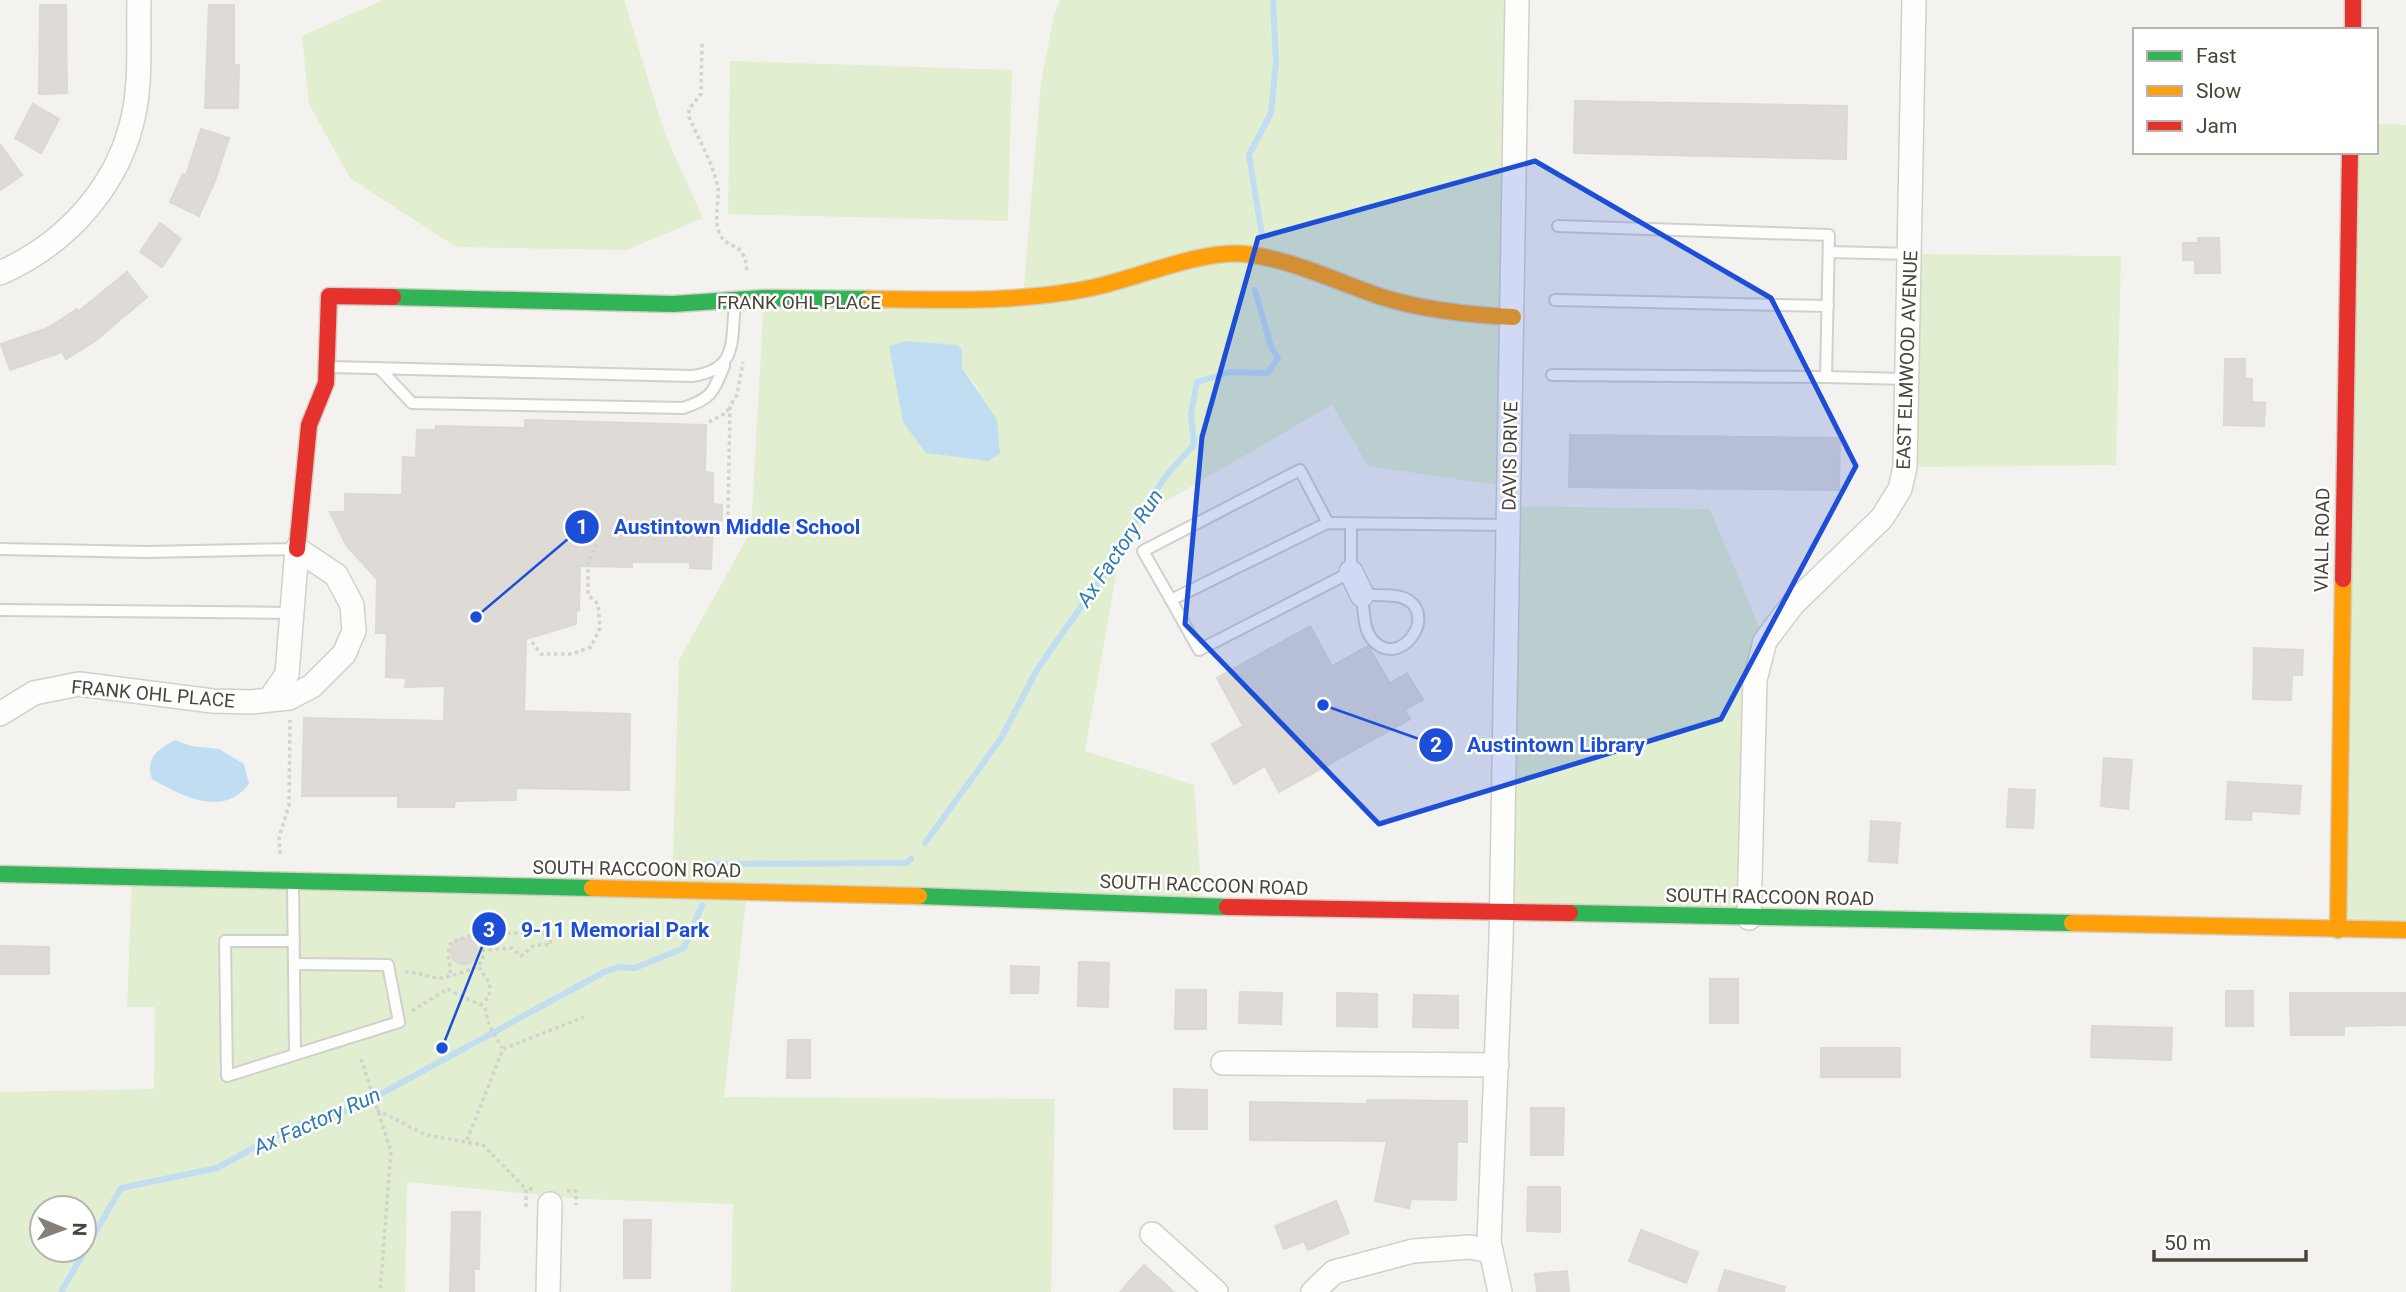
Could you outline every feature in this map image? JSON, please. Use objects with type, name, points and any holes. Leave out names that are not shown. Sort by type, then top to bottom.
[{"type":"street","points":[[0,273],[35,256],[64,233],[80,218],[112,174],[125,144],[134,109],[139,0]]},
{"type":"street","name":"DAVIS DRIVE","points":[[1500,1292],[1491,1251],[1509,525],[1517,0]]},
{"type":"street","name":"EAST ELMWOOD AVENUE","points":[[1749,918],[1758,664],[1765,641],[1779,618],[1882,518],[1894,501],[1905,467],[1914,0]]},
{"type":"street","points":[[2353,0],[2353,28]]},
{"type":"street","name":"VIALL ROAD","points":[[2337,930],[2350,154]]},
{"type":"street","name":"FRANK OHL PLACE","points":[[270,699],[287,674],[309,425],[327,383],[329,296],[673,304],[736,300],[1004,301],[1091,288],[1201,259],[1244,254],[1301,267],[1385,298],[1477,315],[1513,317]]},
{"type":"street","name":"FRANK OHL PLACE","points":[[0,714],[34,693],[79,684],[213,701],[251,702],[289,698],[312,686],[344,654],[354,631],[352,605],[336,575],[297,549]]},
{"type":"street","points":[[1351,572],[1363,596]]},
{"type":"street","name":"SOUTH RACCOON ROAD","points":[[0,874],[1500,913],[2406,930]]},
{"type":"street","points":[[1223,1063],[1497,1065]]},
{"type":"street","points":[[548,1292],[550,1204]]},
{"type":"street","points":[[1153,1234],[1216,1292]]},
{"type":"street","points":[[1314,1292],[1334,1272],[1413,1251],[1470,1247],[1491,1251]]},
{"type":"lane","points":[[1558,226],[1829,235],[1826,377]]},
{"type":"lane","points":[[1829,252],[1910,254]]},
{"type":"lane","points":[[379,369],[412,403],[682,408],[702,402],[714,392],[730,346],[736,300]]},
{"type":"lane","points":[[1555,300],[1828,306]]},
{"type":"lane","points":[[328,367],[692,376],[712,373],[724,365]]},
{"type":"lane","points":[[1552,374],[1908,379]]},
{"type":"lane","points":[[1328,523],[1300,470],[1143,551],[1199,650],[1351,572],[1351,524]]},
{"type":"lane","points":[[1171,600],[1328,523],[1509,525]]},
{"type":"lane","points":[[0,549],[147,552],[297,549]]},
{"type":"lane","points":[[1363,596],[1403,598],[1414,606],[1419,620],[1417,633],[1408,644],[1395,649],[1381,646],[1371,638],[1363,596]]},
{"type":"lane","points":[[0,610],[294,613]]},
{"type":"lane","points":[[293,882],[295,1054]]},
{"type":"lane","points":[[294,941],[225,941],[227,1076],[399,1022],[388,965],[295,964]]},
{"type":"path","points":[[702,44],[701,94],[689,109],[689,117],[717,185],[717,229],[721,236],[740,248],[746,257],[747,285]]},
{"type":"path","points":[[709,422],[726,413],[737,395],[743,350]]},
{"type":"path","points":[[728,515],[730,406]]},
{"type":"path","points":[[532,642],[541,654],[572,654],[591,647],[600,628],[598,604],[588,595],[588,562],[597,545]]},
{"type":"path","points":[[280,867],[279,837],[289,806],[290,714]]},
{"type":"path","points":[[451,977],[448,953],[451,942],[479,933],[549,933],[551,944],[534,946],[521,956],[512,948],[484,950]]},
{"type":"path","points":[[400,972],[451,977],[479,967],[484,959],[484,950],[479,933]]},
{"type":"path","points":[[479,967],[490,984],[489,996],[481,1004]]},
{"type":"path","points":[[408,1014],[447,989],[481,1004],[503,1049]]},
{"type":"path","points":[[467,1140],[503,1049],[584,1017]]},
{"type":"path","points":[[360,1059],[391,1151],[380,1292]]},
{"type":"path","points":[[377,1110],[426,1135],[467,1140],[483,1145],[526,1189]]},
{"type":"highlighted area","points":[[1535,161],[1771,298],[1856,466],[1721,719],[1379,824],[1185,624],[1202,437],[1258,238]]},
{"type":"green space","points":[[383,0],[624,0],[664,132],[703,218],[627,250],[456,247],[350,178],[309,104],[302,36]]},
{"type":"green space","points":[[1060,0],[1517,0],[1510,487],[1368,466],[1332,405],[1152,509],[1118,564],[1085,751],[1194,785],[1202,906],[747,892],[724,1097],[1055,1099],[1051,1292],[731,1292],[733,1204],[581,1199],[407,1182],[405,1292],[0,1292],[0,1092],[154,1089],[155,1007],[127,1007],[132,879],[672,890],[679,660],[751,531],[764,298],[1023,298],[1041,82],[1054,14]],"holes":[[[962,350],[962,368],[978,388],[988,461],[926,453]]]},
{"type":"green space","points":[[730,61],[1012,70],[1008,221],[728,214]]},
{"type":"green space","points":[[2378,124],[2406,125],[2406,930],[2338,930],[2350,154],[2378,154]]},
{"type":"green space","points":[[1911,254],[2121,256],[2116,465],[1905,467]]},
{"type":"green space","points":[[1509,506],[1710,509],[1765,641],[1749,918],[1500,913]]},
{"type":"water","points":[[906,341],[956,345],[962,349],[962,368],[997,420],[1000,454],[988,461],[926,453],[903,422],[889,346]]},
{"type":"water","points":[[175,740],[191,746],[219,749],[244,764],[249,784],[239,794],[215,802],[189,797],[152,779],[151,760],[163,747]]},
{"type":"building","points":[[40,5],[66,5],[67,93],[39,94]]},
{"type":"building","points":[[209,5],[234,5],[234,65],[239,65],[238,108],[205,108]]},
{"type":"building","points":[[1575,101],[1847,106],[1846,159],[1574,153]]},
{"type":"building","points":[[33,104],[59,119],[41,153],[15,138]]},
{"type":"building","points":[[201,129],[229,138],[215,181],[199,216],[170,202],[183,174],[186,175]]},
{"type":"building","points":[[0,144],[22,175],[0,190]]},
{"type":"building","points":[[160,223],[181,239],[162,267],[140,252]]},
{"type":"building","points":[[2198,238],[2219,238],[2220,273],[2195,273],[2195,260],[2183,260],[2183,243],[2198,243]]},
{"type":"building","points":[[127,272],[147,297],[95,341],[66,359],[62,352],[10,370],[1,344],[48,328],[77,309],[78,312]]},
{"type":"building","points":[[2225,359],[2245,359],[2245,379],[2252,379],[2252,402],[2265,403],[2264,426],[2224,425]]},
{"type":"building","points":[[525,420],[706,425],[705,472],[713,473],[713,504],[722,505],[722,520],[713,520],[711,569],[690,568],[690,562],[632,562],[632,567],[580,566],[576,624],[526,639],[524,711],[630,714],[629,790],[516,788],[516,800],[455,801],[454,807],[398,807],[398,796],[302,796],[304,718],[444,721],[445,686],[405,687],[406,678],[386,677],[387,633],[376,633],[377,579],[346,545],[330,512],[345,512],[345,494],[402,495],[403,457],[416,458],[417,430],[436,430],[436,426],[525,428]]},
{"type":"building","points":[[1570,435],[1840,438],[1839,490],[1569,487]]},
{"type":"building","points":[[1310,626],[1332,666],[1368,646],[1390,683],[1407,673],[1423,700],[1405,710],[1410,719],[1279,792],[1265,766],[1234,784],[1212,744],[1243,726],[1217,678]]},
{"type":"building","points":[[2254,648],[2303,650],[2302,675],[2292,675],[2291,700],[2253,699]]},
{"type":"building","points":[[2104,758],[2132,760],[2128,809],[2101,806]]},
{"type":"building","points":[[2228,782],[2301,786],[2299,814],[2252,811],[2251,820],[2226,819]]},
{"type":"building","points":[[2009,789],[2035,790],[2033,828],[2007,827]]},
{"type":"building","points":[[1871,821],[1900,823],[1897,863],[1869,861]]},
{"type":"building","points":[[464,938],[473,942],[477,951],[473,960],[464,964],[455,960],[451,951],[455,942]]},
{"type":"building","points":[[0,946],[49,947],[49,974],[0,974]]},
{"type":"building","points":[[1079,962],[1109,963],[1108,1007],[1078,1006]]},
{"type":"building","points":[[1011,966],[1039,967],[1038,993],[1011,993]]},
{"type":"building","points":[[1710,979],[1738,979],[1738,1023],[1710,1023]]},
{"type":"building","points":[[1176,990],[1206,990],[1206,1029],[1175,1029]]},
{"type":"building","points":[[2226,991],[2253,991],[2253,1026],[2226,1026]]},
{"type":"building","points":[[1240,992],[1282,993],[1281,1024],[1239,1023]]},
{"type":"building","points":[[1337,993],[1377,994],[1377,1027],[1337,1026]]},
{"type":"building","points":[[2290,993],[2406,993],[2406,1025],[2344,1026],[2344,1035],[2291,1035]]},
{"type":"building","points":[[1414,995],[1458,996],[1458,1028],[1413,1027]]},
{"type":"building","points":[[2092,1026],[2172,1028],[2171,1060],[2091,1057]]},
{"type":"building","points":[[788,1040],[810,1040],[810,1078],[787,1078]]},
{"type":"building","points":[[1821,1048],[1900,1048],[1900,1077],[1821,1077]]},
{"type":"building","points":[[1174,1089],[1207,1090],[1207,1129],[1174,1129]]},
{"type":"building","points":[[1367,1100],[1467,1101],[1467,1142],[1457,1142],[1456,1200],[1411,1199],[1409,1208],[1375,1201],[1387,1141],[1250,1140],[1250,1102],[1367,1104]]},
{"type":"building","points":[[1531,1108],[1564,1108],[1563,1155],[1531,1155]]},
{"type":"building","points":[[1528,1187],[1560,1187],[1560,1232],[1527,1231]]},
{"type":"building","points":[[1336,1201],[1349,1233],[1308,1250],[1304,1241],[1284,1249],[1275,1226]]},
{"type":"building","points":[[452,1212],[480,1212],[479,1269],[474,1269],[474,1292],[450,1292]]},
{"type":"building","points":[[624,1220],[651,1220],[650,1278],[624,1278]]},
{"type":"building","points":[[1641,1230],[1698,1252],[1686,1283],[1629,1261]]},
{"type":"building","points":[[1144,1265],[1174,1292],[1120,1292]]},
{"type":"building","points":[[1725,1270],[1785,1287],[1784,1292],[1718,1292]]},
{"type":"building","points":[[1567,1271],[1569,1292],[1537,1292],[1535,1274]]},
{"type":"waterway","name":"Ax Factory Run","points":[[1262,235],[1249,155],[1271,113],[1276,62],[1273,0]]},
{"type":"waterway","name":"Ax Factory Run","points":[[925,843],[1000,740],[1038,668],[1107,570],[1141,512],[1169,472],[1194,445],[1191,414],[1197,382],[1230,372],[1268,373],[1278,358],[1271,347],[1255,290]]},
{"type":"waterway","name":"Ax Factory Run","points":[[708,874],[708,869],[718,864],[906,863],[911,859]]},
{"type":"waterway","name":"Ax Factory Run","points":[[61,1292],[121,1188],[217,1168],[292,1127],[355,1108],[604,972],[619,967],[635,968],[684,948],[702,905]]},
{"type":"traffic: fast","points":[[393,297],[673,304],[764,298],[869,299]]},
{"type":"traffic: fast","points":[[0,874],[592,888]]},
{"type":"traffic: fast","points":[[919,896],[1227,907]]},
{"type":"traffic: fast","points":[[1570,913],[2072,923]]},
{"type":"traffic: slow","points":[[869,299],[980,300],[1063,293],[1108,284],[1189,260],[1246,254],[1298,266],[1382,297],[1430,309],[1513,317]]},
{"type":"traffic: slow","points":[[2338,930],[2343,579]]},
{"type":"traffic: slow","points":[[592,888],[919,896]]},
{"type":"traffic: slow","points":[[2072,923],[2406,930]]},
{"type":"traffic: jam","points":[[2353,0],[2353,28]]},
{"type":"traffic: jam","points":[[2343,579],[2350,154]]},
{"type":"traffic: jam","points":[[297,549],[309,425],[326,383],[329,296],[393,297]]},
{"type":"traffic: jam","points":[[1227,907],[1570,913]]},
{"type":"place","name":"Austintown Middle School","points":[[476,617]]},
{"type":"place","name":"Austintown Library","points":[[1323,705]]},
{"type":"place","name":"9-11 Memorial Park","points":[[442,1048]]}]
